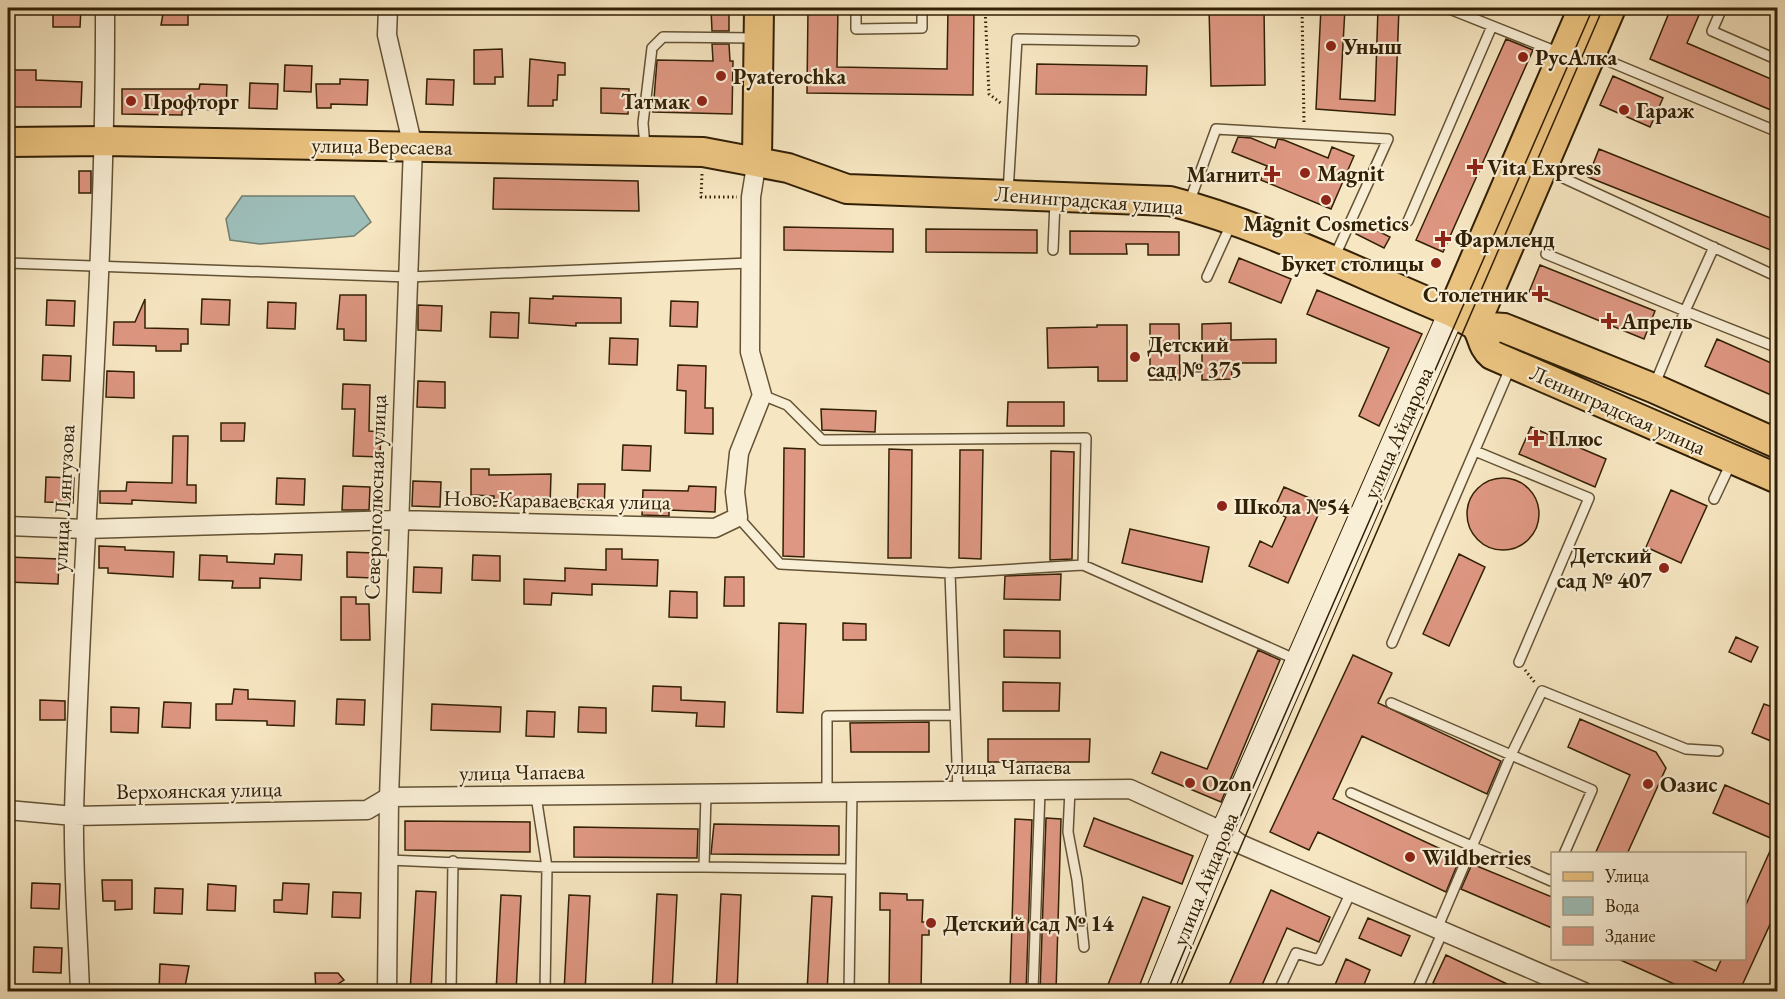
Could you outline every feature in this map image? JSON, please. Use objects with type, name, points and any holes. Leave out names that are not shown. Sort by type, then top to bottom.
[{"type":"main road","points":[[757,160],[759,8]]},
{"type":"main road","name":"улица Айдарова","points":[[1463,318],[1563,54],[1583,8]]},
{"type":"main road","name":"улица Айдарова","points":[[1463,318],[1541,168],[1611,8]]},
{"type":"main road","name":"улица Вересаева","points":[[8,142],[105,141],[645,149],[703,152],[757,160]]},
{"type":"main road","name":"Ленинградская улица","points":[[757,160],[848,189],[1056,195],[1170,201],[1188,206],[1233,220],[1463,318],[1504,328],[1653,388],[1778,444]]},
{"type":"main road","name":"Ленинградская улица","points":[[1463,318],[1488,351],[1778,479]]},
{"type":"street","name":"улица Лянгузова","points":[[80,992],[74,816],[85,529],[105,141],[105,8]]},
{"type":"street","name":"Северополюсная улица","points":[[387,992],[389,797],[413,147],[387,35],[388,8]]},
{"type":"street","points":[[738,517],[735,492],[739,453],[762,395],[750,352],[751,197],[757,160]]},
{"type":"street","name":"улица Айдарова","points":[[1159,992],[1224,832],[1299,661],[1463,318]]},
{"type":"street","name":"Ново-Караваевская улица","points":[[8,526],[85,529],[398,520],[715,528],[738,517]]},
{"type":"street","name":"улица Чапаева","points":[[389,797],[1130,789],[1224,832],[1240,844],[1584,992]]},
{"type":"street","name":"Верхоянская улица","points":[[8,810],[74,816],[367,810],[389,797]]},
{"type":"lane","points":[[856,8],[856,29],[922,28],[922,8]]},
{"type":"lane","points":[[1447,8],[1563,54]]},
{"type":"lane","points":[[1722,8],[1712,31],[1778,60]]},
{"type":"lane","points":[[1408,221],[1492,26]]},
{"type":"lane","points":[[645,149],[643,123],[652,48],[663,37],[758,38]]},
{"type":"lane","points":[[1008,193],[1017,39],[1134,41]]},
{"type":"lane","points":[[1591,54],[1778,132]]},
{"type":"lane","points":[[1188,206],[1216,129],[1388,139],[1332,262]]},
{"type":"lane","points":[[1541,168],[1778,277]]},
{"type":"lane","points":[[1053,250],[1056,195]]},
{"type":"lane","points":[[1207,277],[1233,220]]},
{"type":"lane","points":[[1653,388],[1714,247]]},
{"type":"lane","points":[[1546,254],[1778,348]]},
{"type":"lane","points":[[8,263],[408,277],[749,263]]},
{"type":"lane","points":[[1392,643],[1512,363]]},
{"type":"lane","points":[[762,395],[787,405],[822,440],[1086,438],[1083,565]]},
{"type":"lane","points":[[1475,452],[1589,498],[1519,662]]},
{"type":"lane","points":[[1714,498],[1732,459]]},
{"type":"lane","points":[[738,517],[780,564],[950,573],[1083,565],[1299,661]]},
{"type":"lane","points":[[950,573],[958,790]]},
{"type":"lane","points":[[1416,992],[1472,848],[1511,755],[1542,691],[1686,749],[1718,751]]},
{"type":"lane","points":[[1391,703],[1592,790],[1565,852]]},
{"type":"lane","points":[[827,792],[827,716],[955,715]]},
{"type":"lane","points":[[1070,789],[1068,832],[1077,880],[1084,946]]},
{"type":"lane","points":[[1033,991],[1040,790]]},
{"type":"lane","points":[[849,992],[852,792]]},
{"type":"lane","points":[[1351,793],[1551,881]]},
{"type":"lane","points":[[704,867],[706,794]]},
{"type":"lane","points":[[537,795],[547,867],[545,992]]},
{"type":"lane","points":[[388,860],[453,861],[547,867],[851,869]]},
{"type":"lane","points":[[451,992],[453,861]]},
{"type":"lane","points":[[1278,992],[1296,953],[1319,960],[1351,892]]},
{"type":"path","points":[[985,8],[989,94],[1013,113]]},
{"type":"path","points":[[1302,8],[1304,134]]},
{"type":"path","points":[[702,169],[701,197],[740,197]]},
{"type":"path","points":[[1519,662],[1542,691]]},
{"type":"water","points":[[242,196],[354,196],[371,222],[354,236],[260,244],[230,240],[226,219]]},
{"type":"building","points":[[53,8],[81,8],[80,27],[53,27]]},
{"type":"building","points":[[164,8],[188,8],[188,25],[161,25]]},
{"type":"building","points":[[808,8],[838,8],[837,67],[947,69],[948,8],[974,8],[973,95],[807,93]]},
{"type":"building","points":[[1209,8],[1264,8],[1265,85],[1211,86]]},
{"type":"building","points":[[1321,8],[1345,8],[1340,99],[1375,101],[1378,8],[1399,8],[1395,115],[1316,109]]},
{"type":"building","points":[[1671,8],[1702,8],[1687,43],[1778,82],[1778,113],[1650,59]]},
{"type":"building","points":[[711,9],[729,9],[729,31],[712,31]]},
{"type":"building","points":[[1506,39],[1533,50],[1443,252],[1416,240]]},
{"type":"building","points":[[712,44],[729,44],[730,61],[733,61],[732,114],[653,112],[657,60],[713,61]]},
{"type":"building","points":[[502,49],[503,77],[495,77],[495,84],[474,84],[474,50]]},
{"type":"building","points":[[530,59],[565,63],[565,75],[558,75],[557,100],[553,100],[553,106],[528,106]]},
{"type":"building","points":[[1037,64],[1147,66],[1146,95],[1036,94]]},
{"type":"building","points":[[285,65],[312,66],[311,92],[284,91]]},
{"type":"building","points":[[9,70],[36,70],[36,80],[82,82],[81,107],[9,107]]},
{"type":"building","points":[[1613,76],[1663,98],[1650,127],[1600,105]]},
{"type":"building","points":[[340,79],[368,80],[367,105],[331,104],[331,108],[317,108],[316,84],[340,84]]},
{"type":"building","points":[[427,79],[454,80],[453,105],[426,104]]},
{"type":"building","points":[[250,83],[278,84],[277,109],[249,108]]},
{"type":"building","points":[[200,84],[227,85],[226,110],[182,109],[182,115],[122,114],[122,89],[199,89]]},
{"type":"building","points":[[601,88],[629,89],[628,114],[601,113]]},
{"type":"building","points":[[1238,137],[1251,138],[1275,148],[1278,139],[1284,140],[1328,158],[1332,147],[1354,156],[1331,209],[1261,180],[1267,166],[1232,152]]},
{"type":"building","points":[[1599,149],[1778,221],[1778,253],[1588,177]]},
{"type":"building","points":[[79,171],[91,171],[91,193],[79,193]]},
{"type":"building","points":[[494,178],[638,181],[639,211],[493,209]]},
{"type":"building","points":[[1362,223],[1390,237],[1384,248],[1356,234]]},
{"type":"building","points":[[784,227],[893,229],[893,252],[784,250]]},
{"type":"building","points":[[926,229],[1037,230],[1037,253],[926,252]]},
{"type":"building","points":[[1070,231],[1179,232],[1179,255],[1148,255],[1148,244],[1126,244],[1127,254],[1070,254]]},
{"type":"building","points":[[1239,258],[1291,279],[1281,303],[1229,282]]},
{"type":"building","points":[[1540,265],[1655,311],[1644,339],[1529,292]]},
{"type":"building","points":[[1317,290],[1422,334],[1379,426],[1359,416],[1389,348],[1307,314]]},
{"type":"building","points":[[340,295],[366,295],[366,341],[344,340],[344,329],[337,329]]},
{"type":"building","points":[[553,296],[621,298],[621,323],[576,323],[576,326],[529,323],[530,298],[553,299]]},
{"type":"building","points":[[145,299],[145,328],[188,329],[188,344],[181,344],[181,351],[156,351],[156,346],[113,345],[114,322],[135,322]]},
{"type":"building","points":[[202,299],[230,300],[229,325],[201,324]]},
{"type":"building","points":[[47,300],[75,301],[74,326],[46,325]]},
{"type":"building","points":[[671,301],[698,302],[697,327],[670,326]]},
{"type":"building","points":[[268,302],[296,303],[295,329],[267,328]]},
{"type":"building","points":[[418,305],[442,306],[441,331],[418,330]]},
{"type":"building","points":[[491,312],[519,313],[518,338],[490,337]]},
{"type":"building","points":[[1231,323],[1231,340],[1276,339],[1276,363],[1231,363],[1232,379],[1202,380],[1202,324]]},
{"type":"building","points":[[1150,324],[1179,324],[1180,380],[1150,380]]},
{"type":"building","points":[[1097,325],[1127,325],[1127,381],[1098,381],[1098,367],[1048,368],[1047,328],[1097,327]]},
{"type":"building","points":[[610,338],[638,339],[637,365],[609,364]]},
{"type":"building","points":[[1717,339],[1778,366],[1778,398],[1705,366]]},
{"type":"building","points":[[43,355],[71,356],[70,381],[42,380]]},
{"type":"building","points":[[678,365],[706,366],[705,408],[713,408],[713,434],[685,433],[686,391],[677,390]]},
{"type":"building","points":[[107,371],[134,372],[134,398],[106,397]]},
{"type":"building","points":[[418,381],[445,382],[445,408],[417,407]]},
{"type":"building","points":[[343,384],[370,385],[369,431],[381,432],[380,457],[353,456],[355,409],[342,409]]},
{"type":"building","points":[[1008,402],[1064,402],[1064,426],[1007,426]]},
{"type":"building","points":[[821,409],[876,411],[875,432],[822,430]]},
{"type":"building","points":[[221,423],[245,423],[244,441],[221,441]]},
{"type":"building","points":[[1531,427],[1606,459],[1595,487],[1519,454]]},
{"type":"building","points":[[173,436],[188,436],[187,485],[196,485],[196,503],[132,500],[132,504],[100,503],[100,491],[126,491],[127,482],[172,483]]},
{"type":"building","points":[[623,445],[651,446],[650,471],[622,470]]},
{"type":"building","points":[[784,448],[805,449],[804,557],[783,556]]},
{"type":"building","points":[[889,449],[912,450],[911,558],[888,558]]},
{"type":"building","points":[[960,450],[983,450],[981,559],[959,558]]},
{"type":"building","points":[[1051,451],[1074,452],[1072,559],[1050,560]]},
{"type":"building","points":[[471,469],[489,469],[489,475],[551,474],[550,507],[494,506],[494,496],[471,495]]},
{"type":"building","points":[[46,477],[74,478],[73,503],[45,502]]},
{"type":"building","points":[[277,478],[305,479],[304,505],[276,504]]},
{"type":"building","points":[[1510,478],[1529,488],[1537,500],[1539,514],[1537,528],[1529,540],[1517,548],[1496,550],[1477,540],[1469,528],[1467,507],[1477,488],[1489,480]]},
{"type":"building","points":[[413,481],[441,482],[440,507],[412,506]]},
{"type":"building","points":[[578,484],[605,484],[604,510],[577,509]]},
{"type":"building","points":[[343,486],[370,487],[369,510],[342,510]]},
{"type":"building","points":[[689,486],[716,487],[715,512],[669,510],[669,516],[642,515],[643,490],[688,491]]},
{"type":"building","points":[[1284,487],[1323,504],[1288,583],[1249,566],[1260,541],[1272,547],[1286,517],[1273,511]]},
{"type":"building","points":[[1671,490],[1707,506],[1681,563],[1646,547]]},
{"type":"building","points":[[1130,529],[1209,547],[1202,582],[1122,563]]},
{"type":"building","points":[[99,546],[125,547],[125,550],[174,552],[173,577],[108,573],[108,568],[99,568]]},
{"type":"building","points":[[606,549],[622,549],[622,559],[658,560],[657,586],[592,584],[592,595],[552,593],[551,605],[524,604],[524,579],[565,581],[565,568],[606,570]]},
{"type":"building","points":[[347,552],[375,553],[374,578],[347,577]]},
{"type":"building","points":[[275,554],[302,555],[301,580],[260,578],[260,588],[232,588],[233,581],[199,580],[200,555],[227,556],[227,562],[274,564]]},
{"type":"building","points":[[1459,554],[1485,567],[1449,646],[1423,634]]},
{"type":"building","points":[[473,555],[500,556],[500,581],[472,580]]},
{"type":"building","points":[[8,557],[59,559],[58,584],[8,582]]},
{"type":"building","points":[[414,567],[442,568],[441,593],[413,592]]},
{"type":"building","points":[[1061,574],[1060,600],[1004,599],[1005,576]]},
{"type":"building","points":[[725,577],[744,577],[744,606],[724,606]]},
{"type":"building","points":[[670,591],[697,592],[697,618],[669,617]]},
{"type":"building","points":[[341,597],[356,597],[356,604],[369,604],[370,640],[341,640]]},
{"type":"building","points":[[779,623],[806,624],[803,713],[777,712]]},
{"type":"building","points":[[843,623],[866,624],[866,640],[843,640]]},
{"type":"building","points":[[1004,630],[1060,631],[1060,658],[1004,657]]},
{"type":"building","points":[[1736,637],[1758,647],[1751,662],[1729,652]]},
{"type":"building","points":[[1258,650],[1280,660],[1221,802],[1152,773],[1161,752],[1207,769]]},
{"type":"building","points":[[1353,655],[1392,673],[1378,703],[1501,761],[1487,794],[1362,736],[1333,799],[1460,858],[1446,892],[1318,832],[1309,850],[1270,832]]},
{"type":"building","points":[[1003,682],[1060,683],[1059,711],[1003,711]]},
{"type":"building","points":[[653,686],[681,687],[681,700],[725,702],[724,727],[696,726],[697,713],[652,711]]},
{"type":"building","points":[[234,689],[248,690],[248,699],[295,701],[294,726],[267,725],[267,721],[216,720],[216,704],[232,704]]},
{"type":"building","points":[[337,699],[365,700],[364,725],[336,724]]},
{"type":"building","points":[[40,700],[65,701],[65,720],[40,720]]},
{"type":"building","points":[[164,702],[191,703],[190,728],[162,727]]},
{"type":"building","points":[[432,704],[501,707],[500,732],[431,730]]},
{"type":"building","points":[[1764,704],[1778,709],[1778,744],[1752,733]]},
{"type":"building","points":[[111,707],[139,708],[138,733],[111,732]]},
{"type":"building","points":[[579,707],[606,708],[606,733],[578,732]]},
{"type":"building","points":[[527,711],[555,712],[554,737],[526,736]]},
{"type":"building","points":[[1580,719],[1656,752],[1666,768],[1628,852],[1596,852],[1630,775],[1568,747]]},
{"type":"building","points":[[929,722],[929,752],[851,752],[850,723]]},
{"type":"building","points":[[988,739],[1090,739],[1089,762],[988,762]]},
{"type":"building","points":[[1725,785],[1778,808],[1778,907],[1739,992],[1692,992],[1620,960],[1692,960],[1716,971],[1721,960],[1746,960],[1746,905],[1775,840],[1713,813]]},
{"type":"building","points":[[1046,818],[1061,819],[1056,992],[1040,992]]},
{"type":"building","points":[[1094,818],[1193,856],[1182,884],[1084,846]]},
{"type":"building","points":[[1015,819],[1032,820],[1026,992],[1010,992]]},
{"type":"building","points":[[405,821],[530,822],[530,852],[405,850]]},
{"type":"building","points":[[714,824],[839,826],[839,855],[711,854]]},
{"type":"building","points":[[574,827],[698,829],[697,858],[574,857]]},
{"type":"building","points":[[1472,864],[1551,897],[1551,928],[1461,889]]},
{"type":"building","points":[[102,880],[132,880],[132,909],[115,910],[115,901],[103,901]]},
{"type":"building","points":[[32,883],[60,884],[59,909],[31,908]]},
{"type":"building","points":[[283,883],[309,884],[307,914],[274,912],[274,900],[282,900]]},
{"type":"building","points":[[208,884],[236,886],[235,911],[207,910]]},
{"type":"building","points":[[155,888],[183,889],[182,914],[154,913]]},
{"type":"building","points":[[1271,890],[1330,917],[1319,942],[1287,928],[1259,992],[1226,992]]},
{"type":"building","points":[[416,891],[436,892],[431,992],[410,992]]},
{"type":"building","points":[[333,892],[361,893],[360,918],[332,917]]},
{"type":"building","points":[[880,893],[907,894],[907,900],[923,900],[922,922],[929,922],[929,935],[922,935],[921,992],[889,992],[890,910],[880,910]]},
{"type":"building","points":[[657,894],[677,895],[672,992],[652,992]]},
{"type":"building","points":[[721,894],[741,895],[737,992],[716,992]]},
{"type":"building","points":[[501,895],[521,896],[516,992],[496,992]]},
{"type":"building","points":[[569,895],[590,896],[585,992],[564,992]]},
{"type":"building","points":[[812,896],[832,897],[827,992],[807,992]]},
{"type":"building","points":[[1143,897],[1170,907],[1137,992],[1105,992]]},
{"type":"building","points":[[1368,918],[1410,936],[1401,956],[1359,938]]},
{"type":"building","points":[[34,947],[62,948],[61,973],[33,972]]},
{"type":"building","points":[[1446,955],[1524,992],[1451,992],[1433,983]]},
{"type":"building","points":[[1346,959],[1370,970],[1361,992],[1332,992]]},
{"type":"building","points":[[160,964],[189,966],[184,992],[159,992]]},
{"type":"building","points":[[315,973],[338,973],[344,980],[338,984],[338,992],[316,992]]},
{"type":"tram line","points":[[1167,992],[1231,838],[1593,8]]},
{"type":"tram line","points":[[1178,992],[1603,8]]},
{"type":"place","name":"Уныш","points":[[1331,46]]},
{"type":"place","name":"РусАлка","points":[[1523,57]]},
{"type":"place","name":"Pyaterochka","points":[[721,76]]},
{"type":"place","name":"Профторг","points":[[131,101]]},
{"type":"place","name":"Татмак","points":[[702,101]]},
{"type":"place","name":"Гараж","points":[[1624,110]]},
{"type":"place","name":"Vita Express","points":[[1475,167]]},
{"type":"place","name":"Magnit","points":[[1305,173]]},
{"type":"place","name":"Магнит","points":[[1272,174]]},
{"type":"place","name":"Magnit Cosmetics","points":[[1326,200]]},
{"type":"place","name":"Фармленд","points":[[1443,239]]},
{"type":"place","name":"Букет столицы","points":[[1436,263]]},
{"type":"place","name":"Столетник","points":[[1540,294]]},
{"type":"place","name":"Апрель","points":[[1609,321]]},
{"type":"place","name":"Детский сад № 375","points":[[1135,357]]},
{"type":"place","name":"Плюс","points":[[1536,438]]},
{"type":"place","name":"Школа №54","points":[[1222,506]]},
{"type":"place","name":"Детский сад № 407","points":[[1664,568]]},
{"type":"place","name":"Ozon","points":[[1190,783]]},
{"type":"place","name":"Оазис","points":[[1648,784]]},
{"type":"place","name":"Wildberries","points":[[1410,857]]},
{"type":"place","name":"Детский сад № 14","points":[[931,923]]}]
